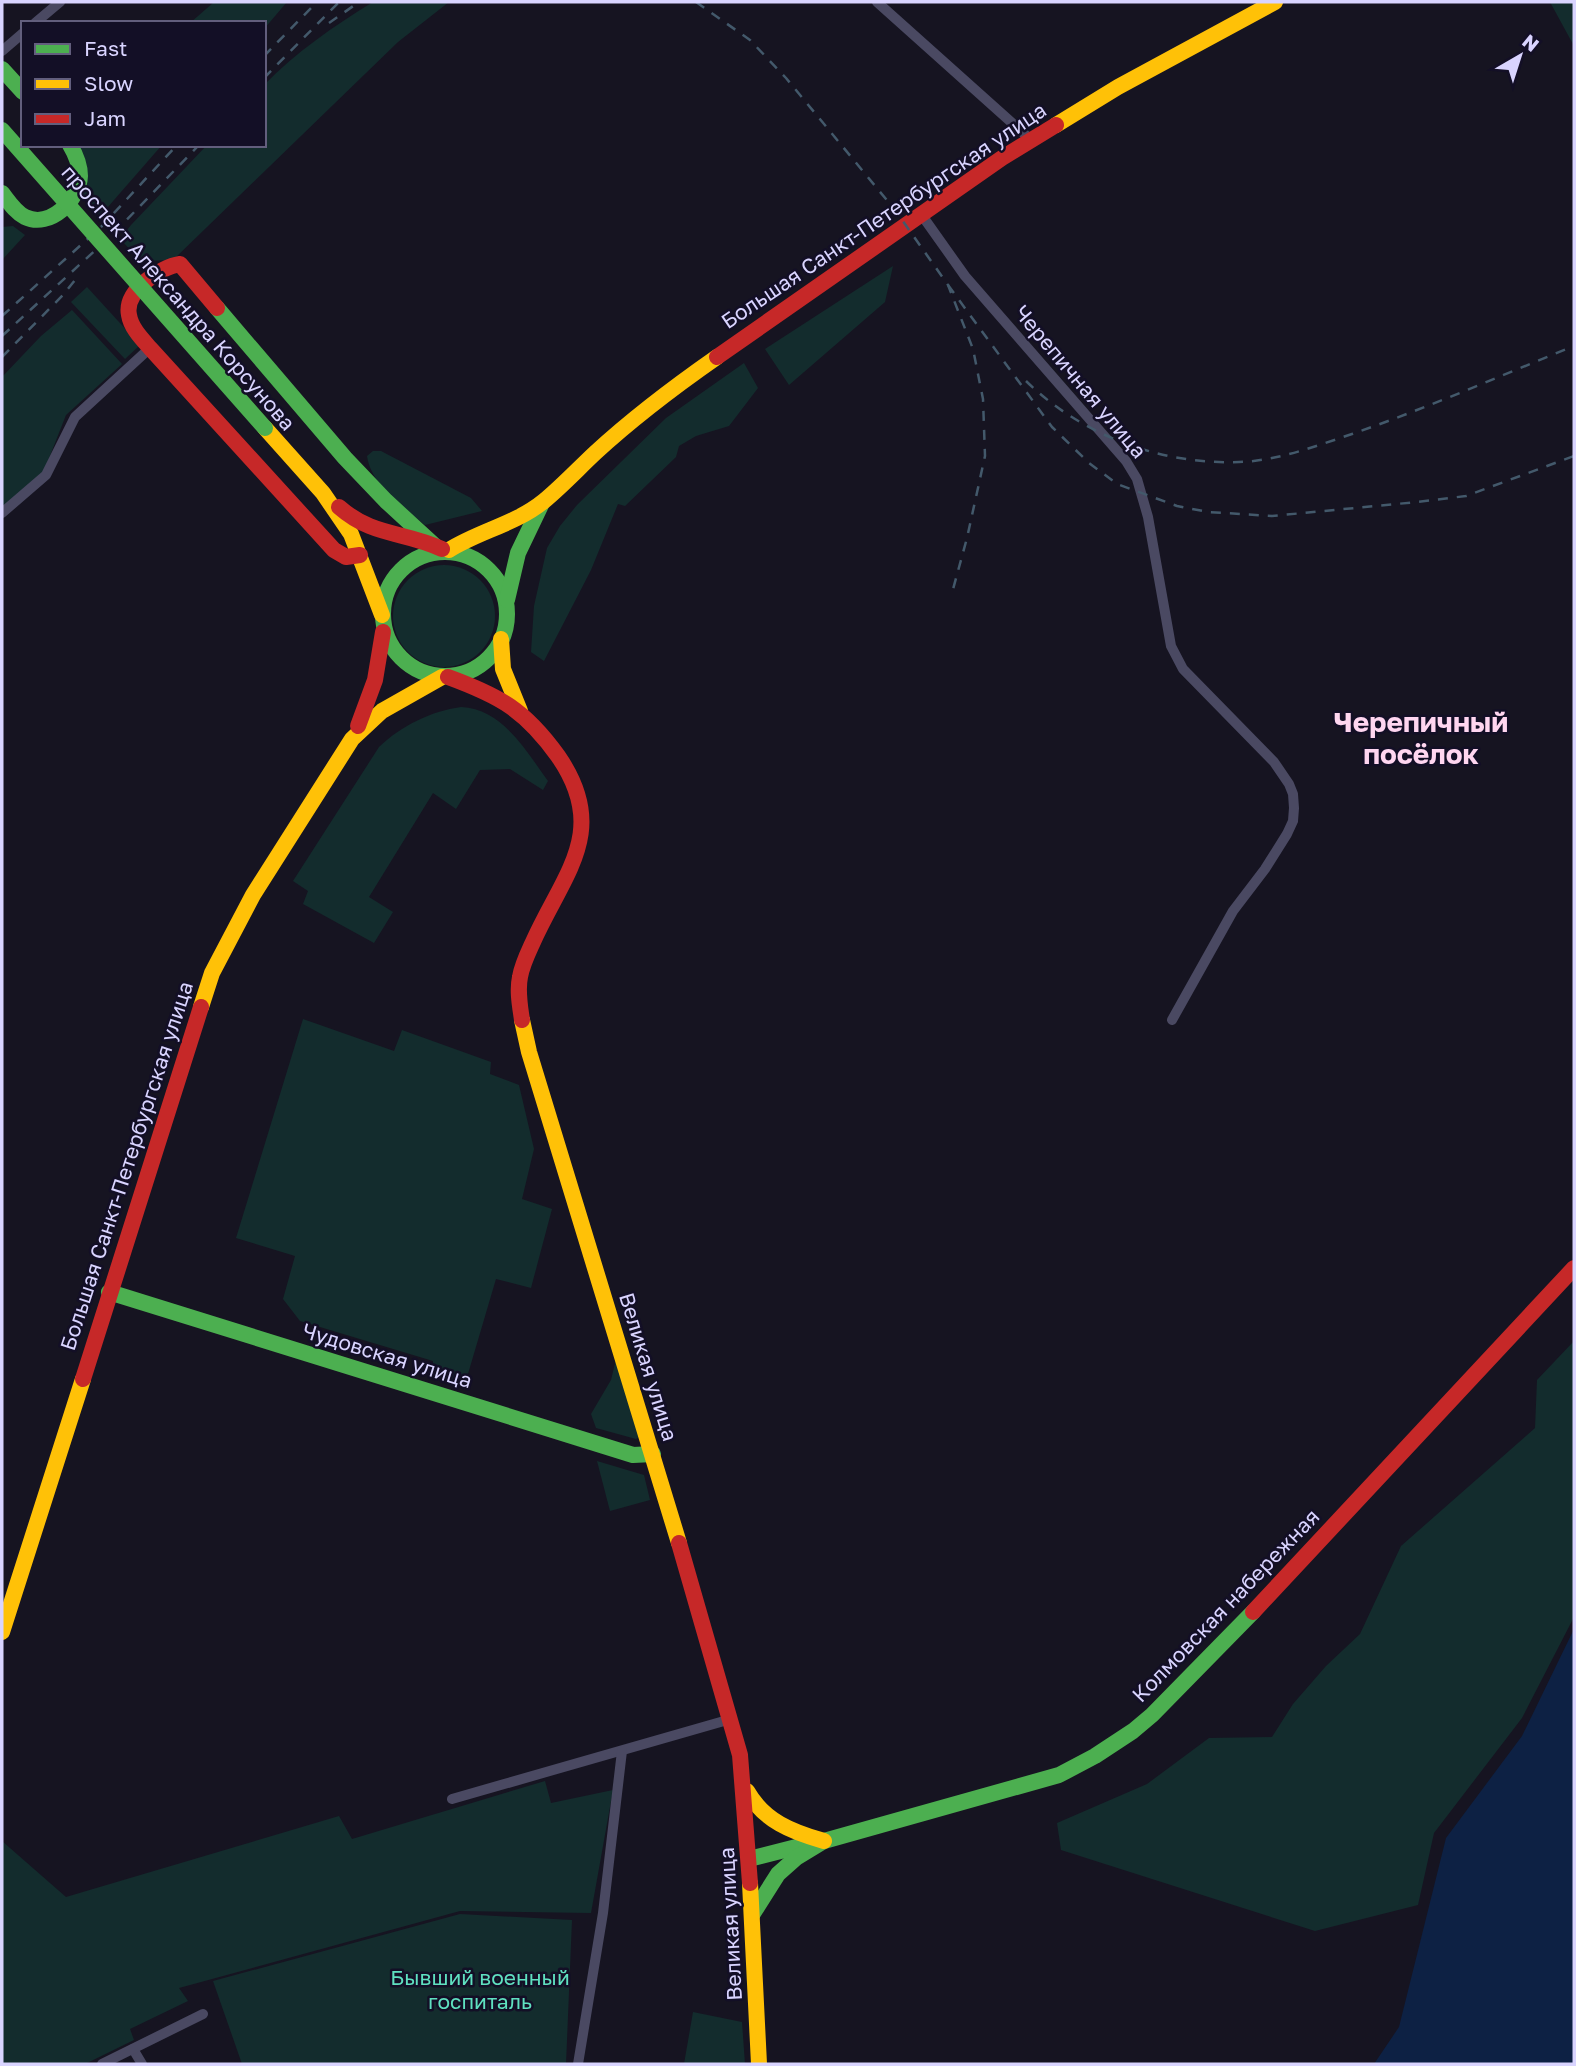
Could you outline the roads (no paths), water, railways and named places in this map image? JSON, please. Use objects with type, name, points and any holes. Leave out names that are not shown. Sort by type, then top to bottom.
[{"type":"main road","name":"Большая Санкт-Петербургская улица","points":[[442,548],[515,520],[543,502],[596,452],[670,390],[1030,139],[1118,87],[1275,2]]},
{"type":"main road","points":[[2,69],[21,90]]},
{"type":"main road","name":"проспект Александра Корсунова","points":[[2,130],[323,494],[351,534],[383,622]]},
{"type":"main road","points":[[4,201],[24,216],[38,219],[55,214],[68,205],[78,188],[80,172],[71,147]]},
{"type":"main road","points":[[360,555],[346,557],[334,550],[150,348],[129,317],[129,300],[132,294],[162,268],[180,264],[371,487],[442,548],[475,559],[486,567],[500,585],[506,606],[501,639],[494,652],[476,669],[456,677],[430,676],[408,665],[391,647],[383,622],[388,590],[401,571],[419,557],[442,548]]},
{"type":"main road","name":"проспект Александра Корсунова","points":[[323,494],[365,526],[442,548]]},
{"type":"main road","name":"Большая Санкт-Петербургская улица","points":[[506,606],[518,553],[543,502]]},
{"type":"main road","name":"Большая Санкт-Петербургская улица","points":[[2,1632],[212,973],[253,895],[352,739],[379,666],[383,622]]},
{"type":"main road","points":[[501,639],[507,683],[521,714]]},
{"type":"main road","name":"Большая Санкт-Петербургская улица","points":[[352,739],[387,707],[445,677]]},
{"type":"main road","points":[[445,677],[483,689],[504,700],[521,714]]},
{"type":"main road","name":"Великая улица","points":[[521,714],[551,748],[569,775],[584,819],[580,843],[520,976],[518,990],[521,1016],[529,1052],[653,1454],[731,1719],[744,1781],[759,2064]]},
{"type":"main road","name":"Колмовская набережная","points":[[750,1859],[1059,1775],[1133,1731],[1237,1629],[1574,1268]]},
{"type":"main road","name":"Чудовская улица","points":[[109,1292],[633,1455],[653,1454]]},
{"type":"main road","points":[[744,1781],[749,1797],[763,1814],[790,1830],[824,1840]]},
{"type":"main road","points":[[752,1915],[778,1874],[796,1858],[824,1840]]},
{"type":"street","points":[[37,21],[60,2]]},
{"type":"street","points":[[877,2],[1030,139]]},
{"type":"street","points":[[2,51],[21,35]]},
{"type":"street","name":"Черепичная улица","points":[[920,214],[965,276],[1126,461],[1137,479],[1148,517],[1171,646],[1184,669],[1274,762],[1293,794],[1293,821],[1287,834],[1233,911],[1172,1020]]},
{"type":"street","points":[[2,513],[46,475],[75,417],[150,348]]},
{"type":"street","points":[[452,1799],[731,1719]]},
{"type":"street","points":[[578,2064],[603,1913],[622,1751]]},
{"type":"street","points":[[102,2064],[203,2014]]},
{"type":"street","points":[[133,2049],[142,2064]]},
{"type":"water","points":[[1574,1629],[1574,2064],[1374,2064],[1399,2027],[1446,1838],[1522,1736]]},
{"type":"railway","points":[[266,54],[317,2]]},
{"type":"railway","points":[[266,76],[339,2]]},
{"type":"railway","points":[[329,23],[359,2]]},
{"type":"railway","points":[[696,2],[750,40],[786,78],[895,210],[948,285],[973,349],[983,399],[985,456],[952,593]]},
{"type":"railway","points":[[2,316],[102,226],[175,147]]},
{"type":"railway","points":[[2,336],[113,234],[197,147]]},
{"type":"railway","points":[[2,357],[79,275]]},
{"type":"railway","points":[[948,285],[1052,427],[1089,463],[1117,484],[1177,506],[1208,512],[1272,516],[1466,496],[1574,456]]},
{"type":"railway","points":[[1026,381],[1072,417],[1124,443],[1181,458],[1239,462],[1282,456],[1352,434],[1436,403],[1574,346]]},
{"type":"district","name":"Черепичный посёлок","points":[[1421,738]]},
{"type":"park label","name":"Бывший военный госпиталь","points":[[480,1990]]}]
